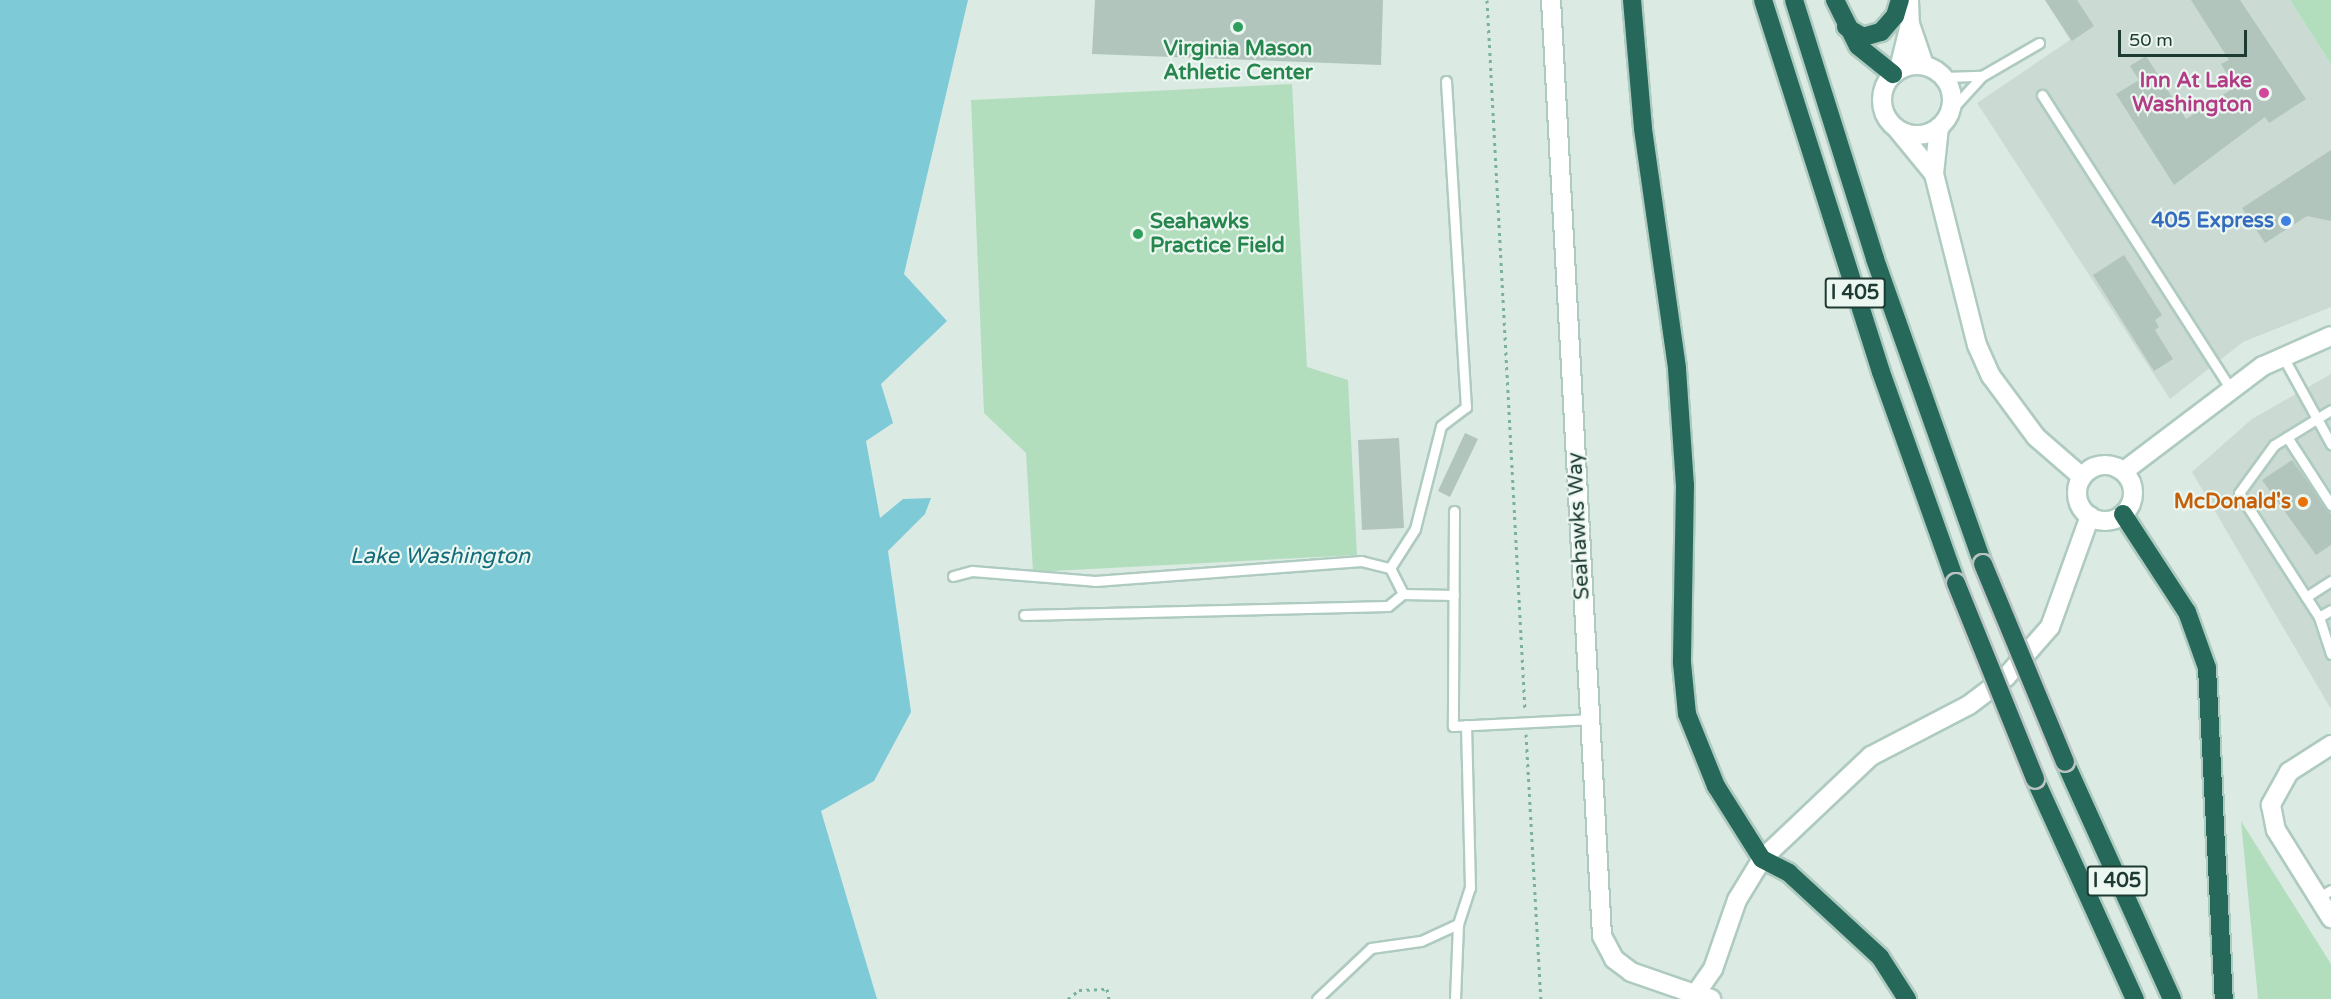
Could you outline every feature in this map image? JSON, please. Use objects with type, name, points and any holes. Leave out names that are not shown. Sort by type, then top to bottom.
[{"type":"highway","points":[[1632,0],[1643,129],[1677,369],[1685,485],[1682,663],[1687,714],[1716,786],[1762,859],[1789,873],[1880,957],[1908,999]]},
{"type":"highway","name":"I 405","points":[[1763,0],[1878,361],[1956,583],[2035,779],[2135,999]]},
{"type":"highway","name":"I 405","points":[[1794,0],[1875,259],[1983,564],[2065,762],[2172,999]]},
{"type":"highway","points":[[1835,0],[1846,27],[1858,46],[1896,72]]},
{"type":"highway","points":[[1846,27],[1863,36],[1881,32],[1895,16],[1900,0]]},
{"type":"highway","points":[[2123,514],[2187,612],[2207,668],[2224,999]]},
{"type":"street","name":"Seahawks Way","points":[[1551,0],[1600,920],[1607,950],[1631,972],[1700,997]]},
{"type":"street","points":[[1909,0],[1910,24],[1924,65],[1944,77],[1950,110],[1939,127],[1934,174],[1986,366],[2036,437],[2082,477]]},
{"type":"street","points":[[1910,24],[1896,72],[1882,103],[1898,130],[1934,174]]},
{"type":"street","points":[[1896,72],[1924,65]]},
{"type":"street","points":[[1898,130],[1919,135],[1939,127]]},
{"type":"street","points":[[2124,471],[2231,389],[2282,355],[2331,336]]},
{"type":"street","points":[[2106,464],[2124,471],[2133,488],[2123,514],[2106,521],[2090,516],[2078,502],[2082,477],[2106,464]]},
{"type":"street","points":[[1700,997],[1713,969],[1737,900],[1762,859],[1871,756],[1969,705],[2006,677],[2050,627],[2090,516]]},
{"type":"street","points":[[2331,745],[2289,772],[2271,805],[2276,830],[2325,894],[2331,918]]},
{"type":"lane","points":[[1950,110],[1982,76],[2039,43]]},
{"type":"lane","points":[[1944,77],[1982,76]]},
{"type":"lane","points":[[1390,568],[1415,529],[1441,426],[1466,407],[1446,81]]},
{"type":"lane","points":[[2042,95],[2231,389]]},
{"type":"lane","points":[[2282,355],[2314,418],[2331,444]]},
{"type":"lane","points":[[2331,410],[2314,418],[2274,445],[2239,493],[2319,617],[2331,654]]},
{"type":"lane","points":[[2287,437],[2331,505]]},
{"type":"lane","points":[[1454,511],[1453,726],[1589,719]]},
{"type":"lane","points":[[953,576],[972,571],[1095,581],[1361,561],[1390,568],[1403,594]]},
{"type":"lane","points":[[2306,597],[2331,581]]},
{"type":"lane","points":[[1024,615],[1388,606],[1403,594],[1454,595]]},
{"type":"lane","points":[[2319,617],[2331,609]]},
{"type":"lane","points":[[1455,999],[1458,924],[1470,888],[1466,726]]},
{"type":"lane","points":[[1317,999],[1371,948],[1421,941],[1458,924]]},
{"type":"path","points":[[1487,0],[1525,710]]},
{"type":"path","points":[[1526,731],[1541,999]]},
{"type":"path","points":[[1068,999],[1079,990],[1107,989],[1110,999]]},
{"type":"shaded area","points":[[2045,0],[2290,0],[2331,64],[2331,307],[2243,342],[2170,399],[1977,103],[2070,40]]},
{"type":"shaded area","points":[[2331,374],[2331,709],[2192,472],[2252,419]]},
{"type":"green space","points":[[2290,0],[2331,0],[2331,64]]},
{"type":"green space","name":"Seahawks Practice Field","points":[[1292,84],[1307,367],[1348,380],[1357,555],[1033,572],[1026,453],[984,413],[971,100]]},
{"type":"green space","points":[[2241,821],[2331,964],[2331,999],[2258,999]]},
{"type":"water","name":"Lake Washington","points":[[0,0],[968,0],[904,274],[947,321],[881,384],[893,423],[866,441],[880,518],[903,499],[931,498],[925,514],[888,551],[911,712],[874,781],[821,811],[877,999],[0,999]]},
{"type":"building","name":"Virginia Mason Athletic Center","points":[[1095,0],[1383,0],[1381,65],[1092,54]]},
{"type":"building","points":[[2045,0],[2077,0],[2094,26],[2072,41]]},
{"type":"building","name":"Inn At Lake Washington","points":[[2191,0],[2240,0],[2306,99],[2269,123],[2265,117],[2174,185],[2116,94],[2139,80],[2130,66],[2146,56],[2186,119],[2235,87],[2221,64],[2229,60]]},
{"type":"building","points":[[2331,150],[2331,221],[2307,216],[2265,243],[2242,208]]},
{"type":"building","points":[[2124,255],[2162,315],[2155,320],[2159,327],[2155,330],[2173,359],[2154,371],[2093,275]]},
{"type":"building","points":[[1465,433],[1478,439],[1450,497],[1438,491]]},
{"type":"building","points":[[1399,438],[1404,528],[1362,530],[1358,440]]},
{"type":"building","name":"McDonald's","points":[[2292,460],[2331,514],[2331,545],[2316,555],[2262,480]]},
{"type":"place","name":"Virginia Mason Athletic Center","points":[[1238,27]]},
{"type":"place","name":"Inn At Lake Washington","points":[[2264,93]]},
{"type":"place","name":"405 Express","points":[[2286,221]]},
{"type":"place","name":"Seahawks Practice Field","points":[[1138,234]]},
{"type":"place","name":"McDonald's","points":[[2303,502]]}]
